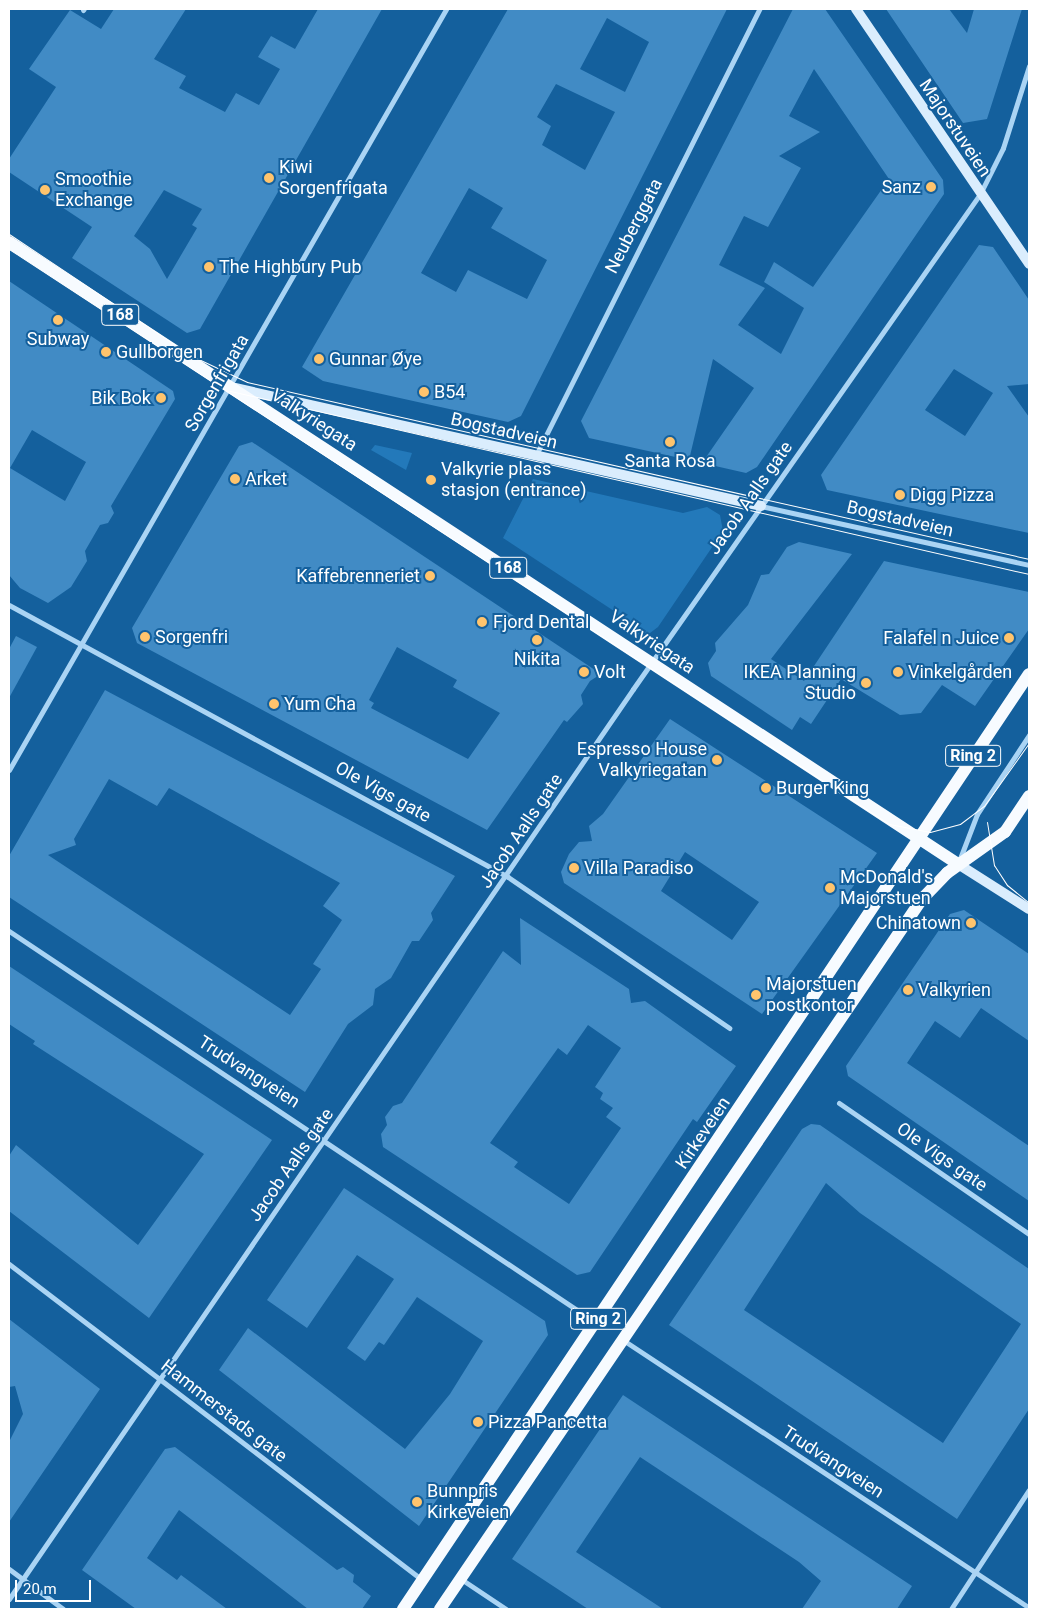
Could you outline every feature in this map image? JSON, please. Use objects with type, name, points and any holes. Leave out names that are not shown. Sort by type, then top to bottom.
[{"type":"main road","name":"Bogstadveien","points":[[9,242],[231,387]]},
{"type":"main road","name":"Valkyriegata","points":[[231,387],[958,864]]},
{"type":"main road","name":"Kirkeveien","points":[[403,1609],[1029,674]]},
{"type":"main road","name":"Ring 2","points":[[440,1609],[922,899],[958,864],[1005,832],[1029,796]]},
{"type":"street","name":"Sorgenfrigata","points":[[9,770],[231,387],[446,9]]},
{"type":"street","name":"Neuberggata","points":[[536,456],[759,9]]},
{"type":"street","name":"Majorstuveien","points":[[856,9],[1029,264]]},
{"type":"street","name":"Jacob Aalls gate","points":[[9,1599],[158,1378],[508,877],[761,506],[980,194],[1003,148],[1029,66]]},
{"type":"street","name":"Bogstadveien","points":[[231,387],[1029,565]]},
{"type":"street","name":"Ole Vigs gate","points":[[9,604],[508,877],[729,1028]]},
{"type":"street","points":[[958,864],[977,814],[1029,735]]},
{"type":"street","name":"Valkyriegata","points":[[958,864],[1029,910]]},
{"type":"street","name":"Trudvangveien","points":[[9,931],[325,1139],[596,1323]]},
{"type":"street","name":"Ole Vigs gate","points":[[839,1103],[1029,1234]]},
{"type":"street","name":"Hammerstads gate","points":[[9,1264],[423,1580]]},
{"type":"street","name":"Trudvangveien","points":[[623,1340],[1029,1608]]},
{"type":"street","points":[[951,1609],[1029,1490]]},
{"type":"street","points":[[9,1568],[63,1609]]},
{"type":"street","points":[[461,1579],[506,1609]]},
{"type":"shaded area","points":[[375,445],[412,453],[406,470],[371,450]]},
{"type":"shaded area","points":[[533,479],[683,513],[707,507],[720,515],[723,531],[658,627],[650,633],[636,635],[620,625],[614,611],[503,538]]},
{"type":"building","points":[[114,9],[186,9],[154,59],[186,76],[179,88],[225,112],[236,93],[259,105],[280,69],[258,57],[271,36],[295,49],[318,9],[382,9],[200,329],[187,333],[72,258],[92,227],[9,172],[9,159],[56,87],[29,69],[70,10],[101,29]],"holes":[[[164,190],[202,209],[192,225],[197,228],[167,279],[150,249],[134,236]]]},
{"type":"building","points":[[508,9],[727,9],[521,416],[508,422],[323,381],[302,367]],"holes":[[[607,18],[649,42],[625,92],[580,69]],[[556,84],[615,112],[585,170],[542,145],[551,126],[537,117]],[[469,188],[503,208],[491,228],[547,260],[527,299],[468,270],[456,292],[421,273]]]},
{"type":"building","points":[[793,9],[825,9],[943,180],[944,194],[757,467],[746,473],[702,463],[754,388],[713,359],[689,460],[589,438],[581,421]],"holes":[[[814,69],[889,179],[813,287],[774,262],[764,282],[804,308],[781,354],[738,325],[765,288],[719,265],[744,216],[768,227],[801,168],[779,156],[820,132],[789,116]]]},
{"type":"building","points":[[886,9],[949,9],[967,33],[974,9],[1022,9],[987,119],[963,123]]},
{"type":"building","points":[[979,245],[993,247],[1029,300],[1029,384],[1007,386],[1029,417],[1029,533],[827,490],[821,475]],"holes":[[[954,369],[993,393],[965,436],[925,410]]]},
{"type":"building","points":[[9,281],[173,391],[175,399],[111,506],[114,513],[108,523],[100,525],[85,551],[87,561],[71,587],[48,603],[20,588],[9,575]],"holes":[[[32,430],[86,462],[65,501],[10,468]]]},
{"type":"building","points":[[252,442],[601,674],[590,681],[581,695],[583,704],[567,722],[564,720],[487,830],[137,643],[132,628],[239,446]],"holes":[[[397,647],[457,680],[453,687],[500,713],[468,759],[371,708],[374,703],[369,700]]]},
{"type":"building","points":[[799,542],[852,554],[771,659],[804,681],[884,561],[1029,592],[1029,629],[975,706],[942,685],[921,713],[900,715],[841,679],[811,724],[800,717],[792,730],[711,676],[708,663],[716,651],[715,643],[748,605],[761,575],[769,574],[787,547]]},
{"type":"building","points":[[16,636],[37,647],[9,698],[9,649]]},
{"type":"building","points":[[105,690],[455,876],[431,913],[433,920],[419,941],[412,941],[391,978],[375,989],[373,1005],[348,1024],[305,1092],[9,897],[9,856]],"holes":[[[109,779],[157,806],[169,788],[340,883],[323,906],[342,920],[313,964],[321,969],[290,1015],[48,855],[76,845],[74,839]]]},
{"type":"building","points":[[670,719],[877,853],[762,1014],[564,883],[561,872],[569,854],[579,842],[592,841],[589,826],[603,814]],"holes":[[[685,852],[759,902],[732,940],[661,891]]]},
{"type":"building","points":[[964,910],[1029,954],[1029,1041],[981,1008],[960,1038],[935,1021],[907,1063],[1029,1146],[1029,1201],[848,1076],[846,1066],[950,914]]},
{"type":"building","points":[[520,918],[629,989],[631,1003],[645,1001],[736,1066],[697,1122],[693,1119],[590,1272],[577,1275],[383,1147],[381,1134],[387,1125],[385,1117],[393,1106],[402,1103],[503,951],[521,965]],"holes":[[[588,1025],[621,1048],[595,1087],[603,1093],[600,1099],[613,1108],[606,1117],[621,1128],[569,1204],[514,1167],[518,1162],[490,1143],[558,1048],[567,1055]]]},
{"type":"building","points":[[9,966],[272,1140],[149,1318],[9,1211],[9,1156],[16,1145],[138,1245],[204,1154],[33,1044],[35,1041],[9,1024]]},
{"type":"building","points":[[811,1124],[820,1125],[1029,1269],[1029,1409],[957,1519],[669,1325],[802,1129]],"holes":[[[826,1183],[860,1213],[1021,1324],[943,1443],[744,1310]]]},
{"type":"building","points":[[344,1188],[545,1321],[548,1335],[419,1526],[219,1370],[248,1328],[405,1449],[450,1394],[483,1341],[417,1297],[384,1345],[379,1342],[365,1361],[347,1348],[394,1279],[357,1255],[307,1328],[267,1300]]},
{"type":"building","points":[[9,1319],[100,1389],[9,1522],[9,1442],[23,1414],[15,1386],[9,1387]]},
{"type":"building","points":[[623,1395],[912,1586],[897,1609],[802,1609],[821,1581],[799,1562],[640,1457],[576,1552],[663,1609],[588,1609],[512,1559]]},
{"type":"building","points":[[175,1447],[337,1570],[343,1567],[354,1575],[353,1582],[371,1596],[362,1609],[308,1609],[179,1510],[147,1558],[177,1580],[181,1575],[227,1609],[136,1609],[82,1570],[165,1449]]},
{"type":"tram line","points":[[9,234],[192,356],[247,382],[1029,559]]},
{"type":"tram line","points":[[9,249],[889,824],[930,832],[960,824],[984,806],[1029,743]]},
{"type":"tram line","points":[[226,390],[1029,574]]},
{"type":"tram line","points":[[987,822],[994,865],[1007,885],[1029,903]]},
{"type":"place","name":"Kiwi Sorgenfrigata","points":[[269,178]]},
{"type":"place","name":"Sanz","points":[[931,187]]},
{"type":"place","name":"Smoothie Exchange","points":[[45,190]]},
{"type":"place","name":"The Highbury Pub","points":[[209,267]]},
{"type":"place","name":"Subway","points":[[58,320]]},
{"type":"place","name":"Gullborgen","points":[[106,352]]},
{"type":"place","name":"Gunnar Øye","points":[[319,359]]},
{"type":"place","name":"B54","points":[[424,392]]},
{"type":"place","name":"Bik Bok","points":[[161,398]]},
{"type":"place","name":"Santa Rosa","points":[[670,442]]},
{"type":"place","name":"Arket","points":[[235,479]]},
{"type":"place","name":"Valkyrie plass stasjon (entrance)","points":[[431,480]]},
{"type":"place","name":"Digg Pizza","points":[[900,495]]},
{"type":"place","name":"Kaffebrenneriet","points":[[430,576]]},
{"type":"place","name":"Fjord Dental","points":[[482,622]]},
{"type":"place","name":"Sorgenfri","points":[[145,637]]},
{"type":"place","name":"Falafel n Juice","points":[[1009,638]]},
{"type":"place","name":"Nikita","points":[[537,640]]},
{"type":"place","name":"Volt","points":[[584,672]]},
{"type":"place","name":"Vinkelgården","points":[[898,672]]},
{"type":"place","name":"IKEA Planning Studio","points":[[866,683]]},
{"type":"place","name":"Yum Cha","points":[[274,704]]},
{"type":"place","name":"Espresso House Valkyriegatan","points":[[717,760]]},
{"type":"place","name":"Burger King","points":[[766,788]]},
{"type":"place","name":"Villa Paradiso","points":[[574,868]]},
{"type":"place","name":"McDonald's Majorstuen","points":[[830,888]]},
{"type":"place","name":"Chinatown","points":[[971,923]]},
{"type":"place","name":"Valkyrien","points":[[908,990]]},
{"type":"place","name":"Majorstuen postkontor","points":[[756,995]]},
{"type":"place","name":"Pizza Pancetta","points":[[478,1422]]},
{"type":"place","name":"Bunnpris Kirkeveien","points":[[417,1502]]}]
